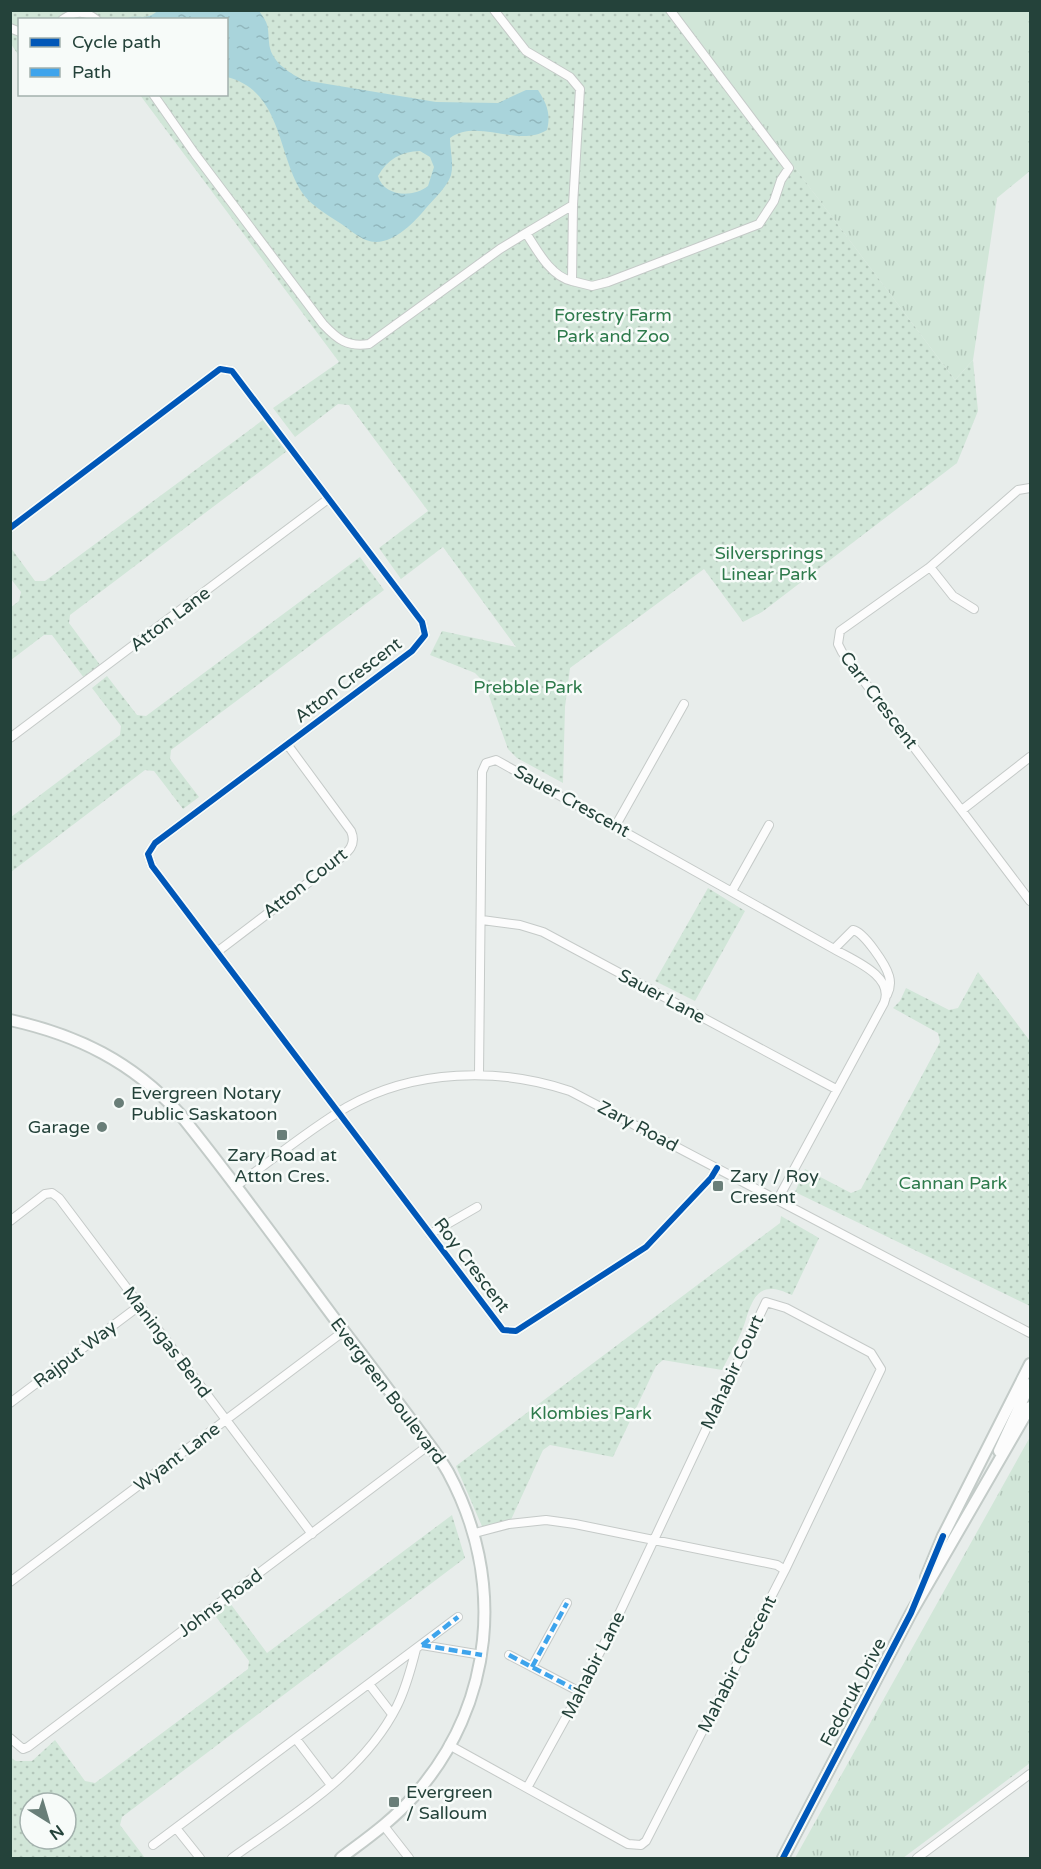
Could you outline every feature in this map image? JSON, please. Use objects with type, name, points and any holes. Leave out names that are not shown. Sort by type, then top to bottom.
[{"type":"street","points":[[494,10],[526,51],[570,77],[580,88],[573,205],[572,281]]},
{"type":"street","points":[[526,233],[552,270],[566,280],[592,286],[608,282],[759,224],[774,201],[781,180],[789,168],[670,10]]},
{"type":"street","points":[[65,18],[71,13],[88,13],[94,18]]},
{"type":"street","points":[[154,96],[195,154],[323,324],[339,341],[354,346],[369,344],[500,249],[573,205]]},
{"type":"street","name":"Atton Crescent","points":[[10,528],[220,369],[227,368],[245,387],[422,622],[425,635],[412,651],[155,843],[148,854],[156,870],[338,1113]]},
{"type":"street","name":"Carr Crescent","points":[[1030,488],[1017,490],[930,567],[840,631],[838,644],[1030,901]]},
{"type":"street","name":"Atton Lane","points":[[10,738],[328,499]]},
{"type":"street","points":[[930,567],[953,596],[974,609]]},
{"type":"street","points":[[616,825],[684,704]]},
{"type":"street","name":"Atton Court","points":[[217,952],[352,847],[354,837],[351,831],[287,744]]},
{"type":"street","points":[[962,810],[1030,757]]},
{"type":"street","name":"Sauer Crescent","points":[[479,1075],[482,772],[486,763],[496,760],[616,825],[876,974],[884,985],[886,998]]},
{"type":"street","points":[[732,891],[769,825]]},
{"type":"street","name":"Sauer Lane","points":[[482,920],[520,924],[543,932],[836,1089]]},
{"type":"street","points":[[778,1199],[890,987],[888,974],[861,933],[853,930],[834,949]]},
{"type":"street","name":"Evergreen Boulevard","points":[[10,1020],[74,1038],[128,1066],[160,1092],[179,1113],[429,1445],[449,1473],[475,1533],[481,1564],[485,1608],[482,1655],[469,1703],[449,1745],[414,1797],[384,1826],[341,1858]]},
{"type":"street","name":"Zary Road","points":[[235,1187],[338,1113],[365,1098],[413,1082],[479,1075],[544,1083],[570,1090],[1030,1333]]},
{"type":"street","name":"Roy Crescent","points":[[338,1113],[503,1330],[516,1331],[646,1247],[711,1178],[717,1168]]},
{"type":"street","name":"Maningas Bend","points":[[10,1221],[45,1194],[52,1193],[59,1198],[312,1534]]},
{"type":"street","points":[[430,1234],[477,1207]]},
{"type":"street","name":"Mahabir Court","points":[[655,1540],[762,1307],[766,1302],[772,1302],[871,1353],[881,1369],[785,1569]]},
{"type":"street","name":"Rajput Way","points":[[10,1403],[139,1306]]},
{"type":"street","name":"Wyant Lane","points":[[10,1582],[344,1331]]},
{"type":"street","name":"Fedoruk Drive","points":[[911,1613],[943,1536],[1030,1365]]},
{"type":"street","points":[[996,1463],[1008,1428],[1030,1384]]},
{"type":"street","name":"Fedoruk Drive","points":[[783,1858],[911,1613],[1030,1407]]},
{"type":"street","name":"Johns Road","points":[[10,1738],[23,1749],[28,1747],[429,1445]]},
{"type":"street","points":[[475,1533],[518,1522],[546,1520],[777,1565],[785,1569]]},
{"type":"street","name":"Mahabir Lane","points":[[527,1788],[580,1692],[655,1540]]},
{"type":"street","name":"Mahabir Crescent","points":[[449,1745],[628,1844],[641,1845],[646,1841],[785,1569]]},
{"type":"street","points":[[532,1667],[567,1603]]},
{"type":"street","points":[[153,1845],[458,1617]]},
{"type":"street","points":[[419,1647],[482,1655]]},
{"type":"street","points":[[232,1858],[331,1785],[372,1744],[392,1714],[419,1647]]},
{"type":"street","points":[[509,1655],[580,1692]]},
{"type":"street","points":[[369,1684],[392,1714]]},
{"type":"street","points":[[296,1739],[331,1785]]},
{"type":"street","points":[[917,1858],[1030,1774]]},
{"type":"street","points":[[384,1826],[409,1858]]},
{"type":"street","points":[[176,1828],[200,1858]]},
{"type":"green space","points":[[682,10],[1030,11],[1030,171],[997,198],[973,360],[955,380],[678,13]]},
{"type":"green space","name":"Forestry Farm Park and Zoo","points":[[11,11],[682,11],[679,14],[955,380],[973,360],[978,411],[957,463],[762,612],[743,622],[704,569],[570,668],[565,707],[563,783],[517,758],[508,749],[484,682],[475,673],[430,655],[442,631],[516,647],[443,547],[401,579],[379,548],[428,511],[349,405],[338,404],[295,437],[273,408],[339,362],[141,96],[228,96],[228,18],[84,18],[79,12],[70,18],[18,18],[18,54],[11,44]]},
{"type":"green space","points":[[267,417],[291,448],[70,615],[69,623],[103,669],[87,682],[52,635],[44,635],[11,660],[10,608],[19,601],[21,592],[11,579],[11,548],[35,581],[45,581]]},
{"type":"green space","points":[[360,557],[384,590],[171,750],[170,759],[199,797],[183,809],[154,771],[145,770],[11,872],[11,817],[120,735],[121,726],[92,688],[107,676],[137,715],[146,716]]},
{"type":"green space","points":[[708,888],[745,911],[695,1001],[655,981]]},
{"type":"green space","name":"Cannan Park","points":[[978,972],[1030,1041],[1030,1306],[795,1192],[805,1169],[851,1193],[861,1189],[940,1042],[938,1033],[893,1008],[900,1001],[906,988],[949,1010],[958,1008]]},
{"type":"green space","name":"Klombies Park","points":[[781,1216],[819,1238],[792,1295],[767,1289],[756,1296],[722,1370],[663,1360],[656,1366],[613,1457],[550,1445],[543,1450],[509,1524],[484,1531],[456,1466],[780,1223]]},
{"type":"green space","points":[[1030,1437],[1030,1763],[903,1858],[795,1858]]},
{"type":"green space","points":[[452,1515],[465,1558],[122,1817],[120,1825],[145,1858],[11,1858],[10,1757],[16,1761],[32,1761],[55,1740],[85,1781],[95,1783],[248,1669],[249,1661],[211,1610],[227,1599],[267,1653]]},
{"type":"water","points":[[157,11],[259,11],[265,19],[270,49],[276,60],[303,80],[436,102],[498,103],[526,90],[538,90],[547,109],[549,119],[547,130],[536,135],[524,136],[473,131],[450,138],[452,170],[440,192],[400,233],[383,241],[366,240],[309,201],[298,187],[271,114],[260,98],[246,85],[228,77],[228,18],[127,18],[149,16]],"holes":[[[413,151],[420,151],[430,157],[434,167],[428,186],[407,194],[393,192],[386,188],[378,176],[390,161]]]},
{"type":"marked path","points":[[532,1667],[567,1603]]},
{"type":"marked path","points":[[422,1645],[458,1617]]},
{"type":"marked path","points":[[422,1645],[482,1655]]},
{"type":"marked path","points":[[509,1655],[580,1692]]},
{"type":"cycle path","points":[[10,528],[220,369],[232,371],[422,622],[425,635],[412,651],[155,843],[148,854],[152,866],[503,1330],[516,1331],[646,1247],[711,1178],[717,1168]]},
{"type":"cycle path","points":[[783,1858],[911,1613],[943,1536]]},
{"type":"place","name":"Evergreen Notary Public Saskatoon","points":[[119,1103]]},
{"type":"place","name":"Garage","points":[[102,1127]]},
{"type":"place","name":"Zary Road at Atton Cres.","points":[[282,1135]]},
{"type":"place","name":"Zary / Roy Cresent","points":[[718,1186]]},
{"type":"place","name":"Evergreen / Salloum","points":[[394,1802]]},
{"type":"park label","name":"Silversprings Linear Park","points":[[769,563]]},
{"type":"park label","name":"Prebble Park","points":[[528,687]]}]
